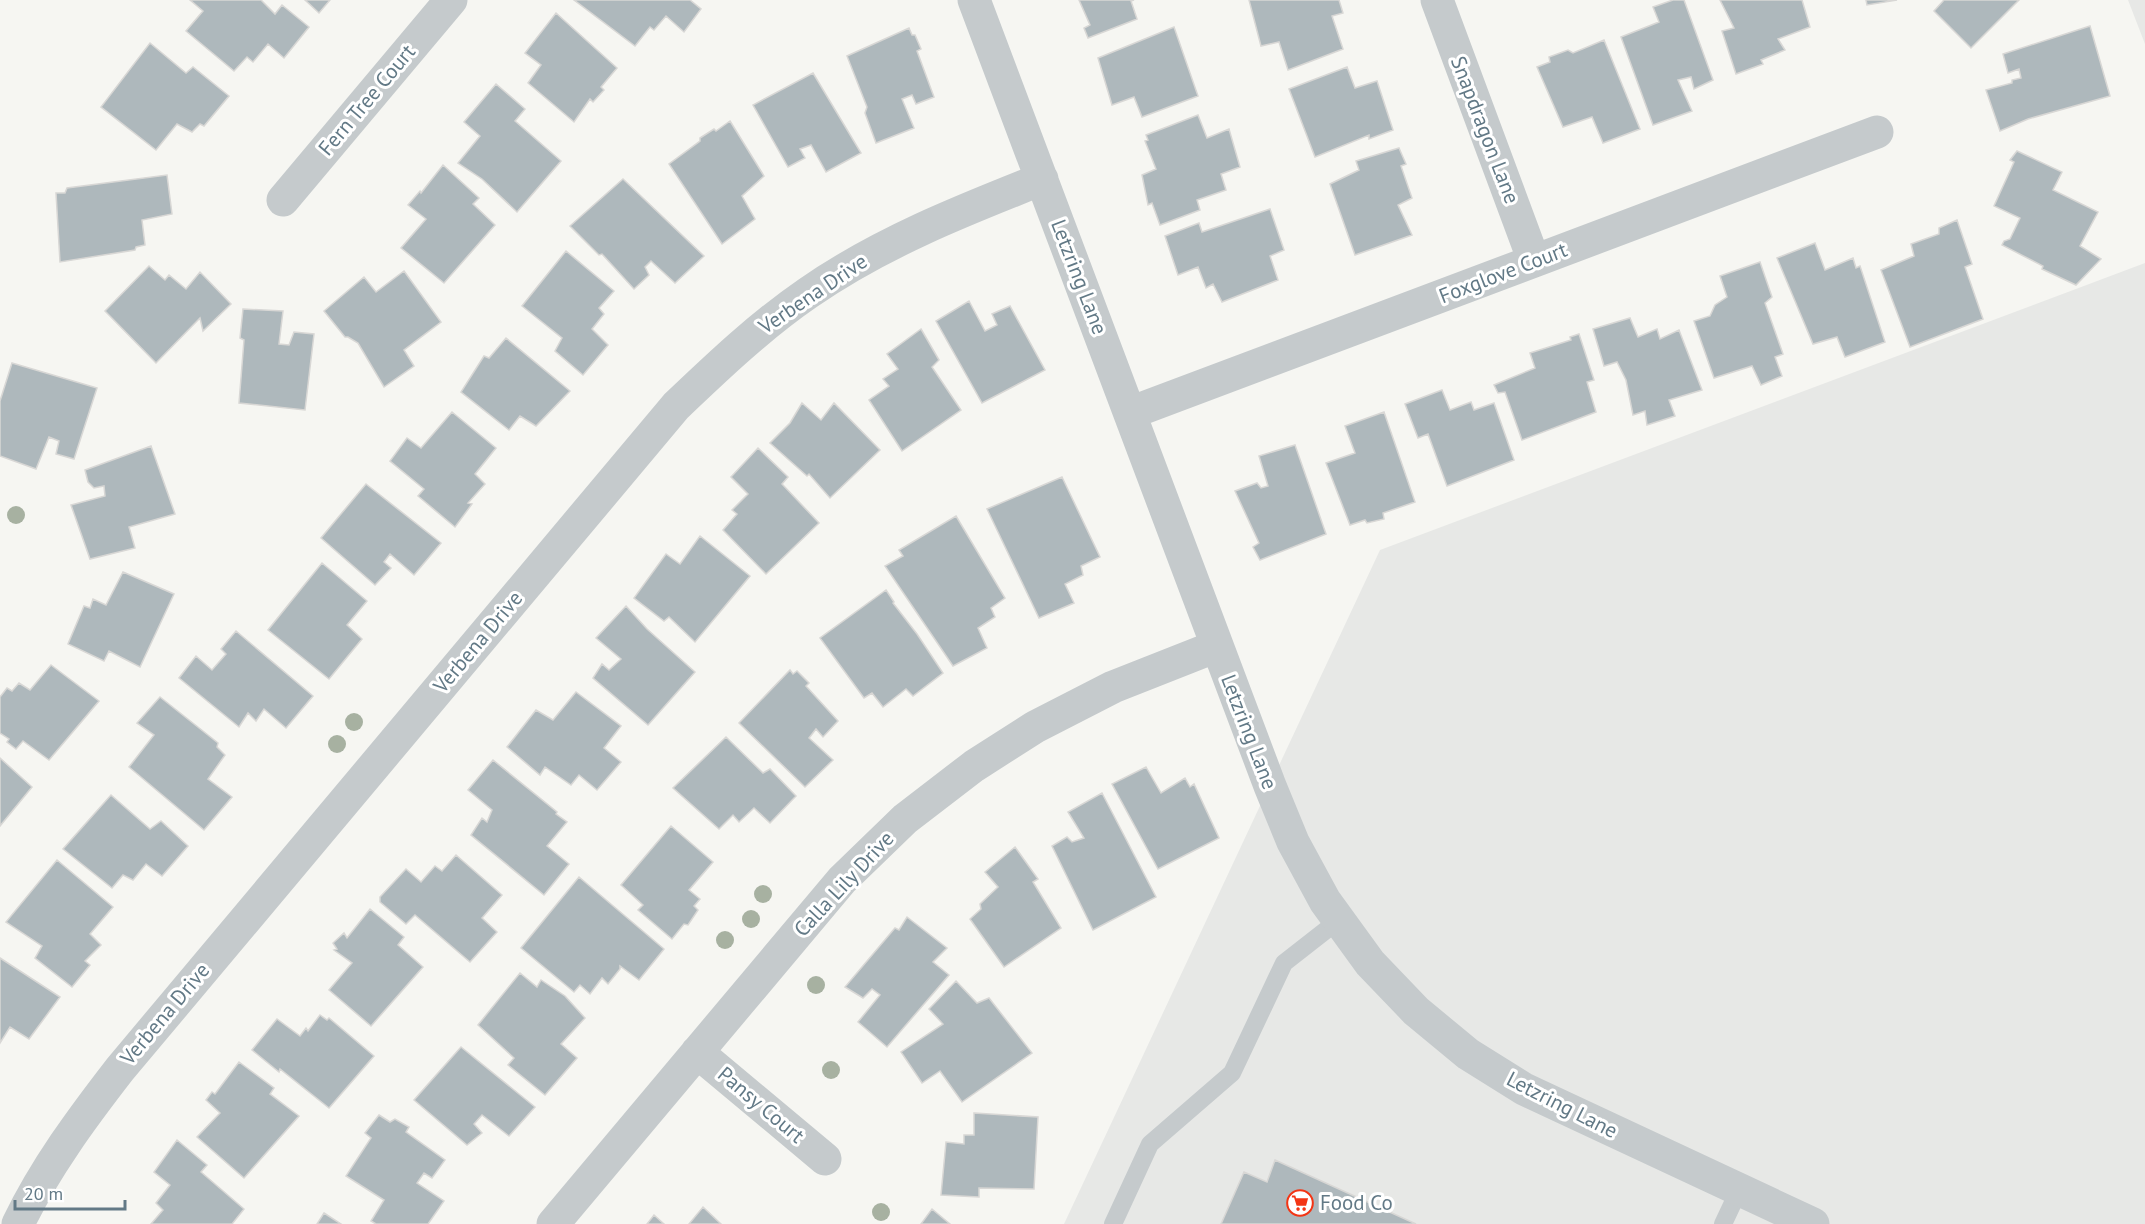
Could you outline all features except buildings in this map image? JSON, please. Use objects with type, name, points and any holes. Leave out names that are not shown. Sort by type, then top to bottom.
[{"type":"street","name":"Fern Tree Court","points":[[283,200],[450,0]]},
{"type":"street","name":"Letzring Lane","points":[[974,0],[1293,842],[1324,901],[1370,963],[1408,1003],[1468,1054],[1524,1089],[1813,1224]]},
{"type":"street","name":"Snapdragon Lane","points":[[1437,0],[1534,261]]},
{"type":"street","name":"Foxglove Court","points":[[1130,413],[1877,132]]},
{"type":"street","name":"Verbena Drive","points":[[18,1224],[29,1201],[72,1131],[120,1069],[676,406],[739,346],[817,288],[870,255],[947,216],[1042,179]]},
{"type":"street","name":"Calla Lily Drive","points":[[553,1224],[842,880],[905,819],[974,766],[1035,727],[1113,687],[1217,646]]},
{"type":"street","name":"Pansy Court","points":[[697,1052],[825,1159]]},
{"type":"lane","points":[[1113,1224],[1150,1144],[1232,1073],[1284,963],[1339,920]]},
{"type":"lane","points":[[1723,1224],[1739,1190]]},
{"type":"shaded area","points":[[2128,0],[2145,0],[2145,44]]},
{"type":"shaded area","points":[[2145,263],[2145,1224],[1064,1224],[1380,550]]},
{"type":"place","name":"Food Co","points":[[1300,1203]]}]
